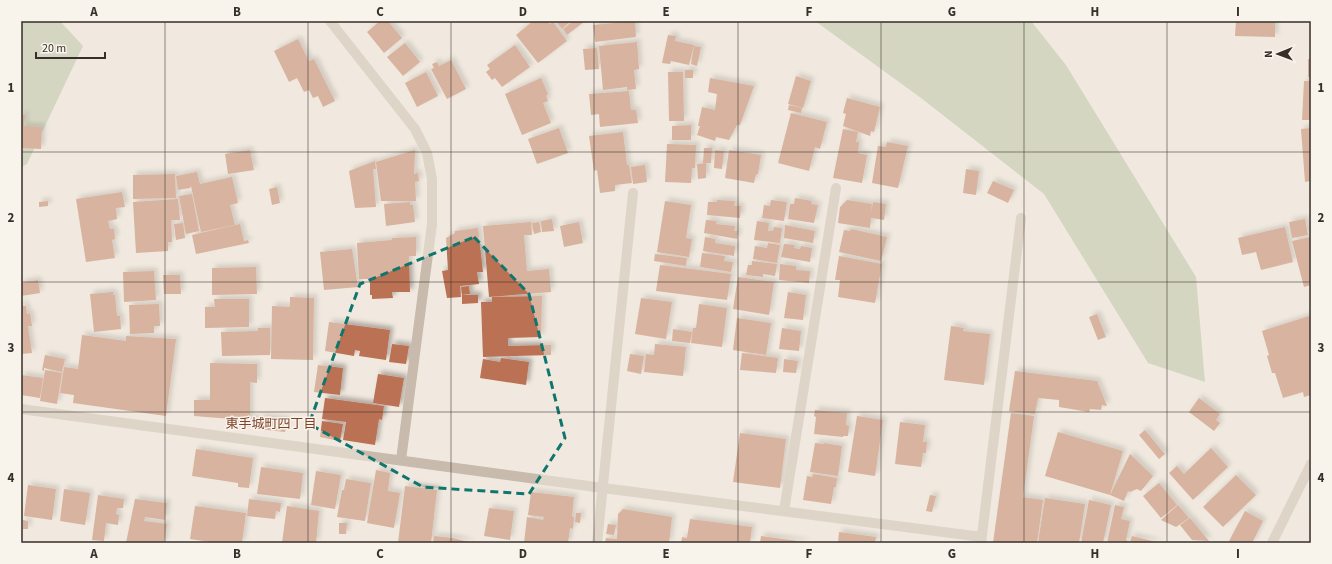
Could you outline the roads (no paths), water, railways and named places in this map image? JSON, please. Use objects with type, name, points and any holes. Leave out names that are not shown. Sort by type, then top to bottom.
[{"type":"street","points":[[330,21],[415,130],[427,153],[432,179],[432,224],[401,460]]},
{"type":"street","points":[[784,511],[836,188]]},
{"type":"street","points":[[597,543],[633,193]]},
{"type":"street","points":[[21,409],[602,488],[784,511],[981,540],[1020,218]]},
{"type":"street","points":[[1272,543],[1311,464]]},
{"type":"district","name":"東手城町四丁目","points":[[271,424]]}]
